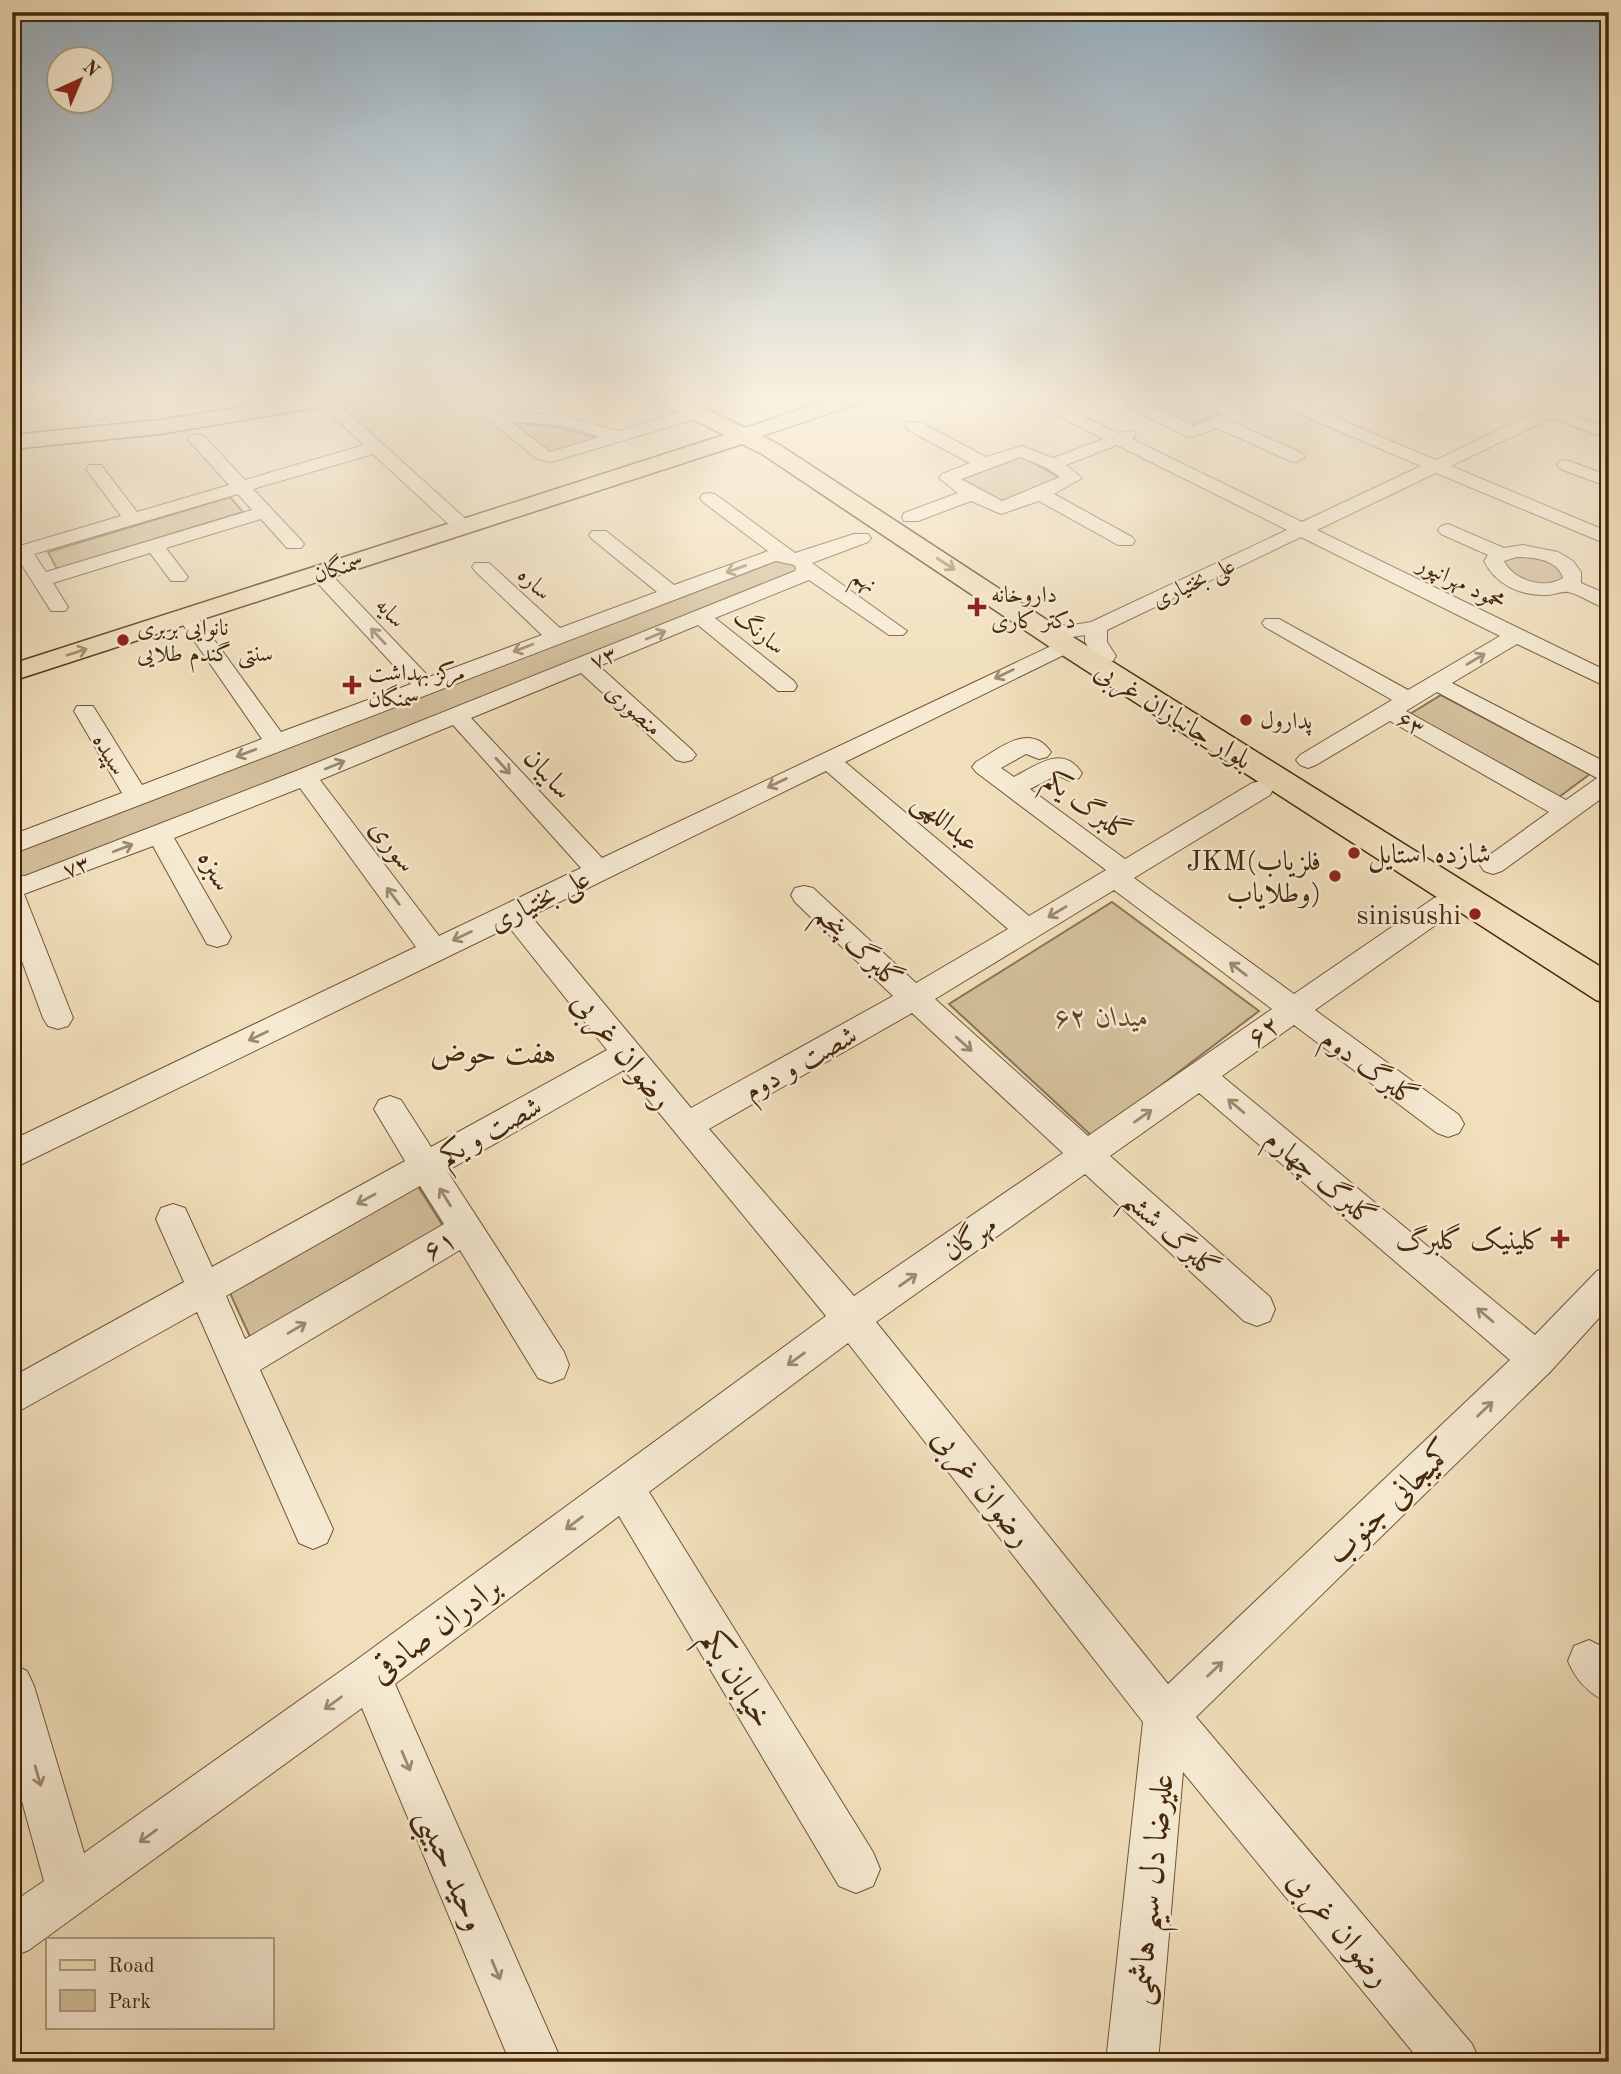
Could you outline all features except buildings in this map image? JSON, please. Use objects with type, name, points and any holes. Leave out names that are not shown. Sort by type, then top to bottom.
[{"type":"main road","name":"سمنگان","points":[[12,673],[577,493]]},
{"type":"main road","points":[[837,493],[1066,645]]},
{"type":"main road","name":"بلوار جانبازان غربی","points":[[1066,645],[1101,642],[1609,975]]},
{"type":"main road","name":"بلوار جانبازان غربی","points":[[1066,645],[1609,990]]},
{"type":"street","points":[[113,493],[133,519]]},
{"type":"street","points":[[18,553],[222,493]]},
{"type":"street","points":[[247,493],[295,544]]},
{"type":"street","points":[[426,493],[463,527]]},
{"type":"street","name":"محمود مهرانپور","points":[[1226,493],[1609,681]]},
{"type":"street","name":"علی بختیاری","points":[[1038,624],[1101,642],[1304,531],[1383,493]]},
{"type":"street","points":[[1502,493],[1604,533]]},
{"type":"street","points":[[911,517],[972,494],[1001,508],[1040,494],[1125,541]]},
{"type":"street","name":"نهم","points":[[709,498],[895,631]]},
{"type":"street","points":[[42,580],[265,512]]},
{"type":"street","points":[[1448,530],[1501,554],[1528,551],[1554,558],[1569,568],[1573,575],[1569,585]]},
{"type":"street","points":[[12,533],[18,553],[42,580],[58,607]]},
{"type":"street","points":[[1554,558],[1604,533]]},
{"type":"street","points":[[599,534],[671,593]]},
{"type":"street","points":[[798,561],[861,538]]},
{"type":"street","points":[[154,546],[178,577]]},
{"type":"street","points":[[1501,554],[1494,561],[1496,568],[1511,580],[1537,588],[1550,589],[1569,585],[1609,603]]},
{"type":"street","name":"۷۳","points":[[12,845],[276,742],[774,555],[798,561],[803,575],[159,834],[27,885],[12,884]]},
{"type":"street","name":"ساره","points":[[482,566],[556,636]]},
{"type":"street","name":"سایه","points":[[319,573],[425,686]]},
{"type":"street","points":[[1463,610],[1511,580]]},
{"type":"street","points":[[187,616],[276,742]]},
{"type":"street","name":"سارنگ","points":[[701,617],[786,686]]},
{"type":"street","points":[[1272,623],[1399,705],[1308,760]]},
{"type":"street","points":[[1436,683],[1516,635]]},
{"type":"street","name":"علی بختیاری","points":[[12,1155],[1066,645]]},
{"type":"street","name":"منصوری","points":[[584,664],[684,755]]},
{"type":"street","name":"۶۳","points":[[1609,774],[1436,683],[1399,705],[1576,805],[1609,810]]},
{"type":"street","name":"سپیده","points":[[85,711],[136,796]]},
{"type":"street","name":"سایبان","points":[[457,716],[598,871]]},
{"type":"street","name":"گلبرگ یکم","points":[[1039,751],[1027,743],[984,767],[1120,874]]},
{"type":"street","name":"عبداللهی","points":[[827,759],[1027,930]]},
{"type":"street","name":"گلبرگ یکم","points":[[1013,788],[1058,764],[1070,773]]},
{"type":"street","name":"سوری","points":[[304,777],[434,950]]},
{"type":"street","points":[[1493,865],[1609,781]]},
{"type":"street","points":[[1088,1156],[914,998],[1261,789]]},
{"type":"street","name":"سبزه","points":[[159,834],[217,937]]},
{"type":"street","name":"۶۲","points":[[1088,1156],[1292,1009],[1120,874]]},
{"type":"street","name":"گلبرگ پنجم","points":[[804,895],[914,998]]},
{"type":"street","points":[[12,897],[58,1018]]},
{"type":"street","points":[[1292,1009],[1444,905]]},
{"type":"street","name":"رضوان غربی","points":[[512,912],[687,1126],[852,1319],[1166,1716],[1454,2062]]},
{"type":"street","name":"شصت و دوم","points":[[687,1126],[914,998]]},
{"type":"street","name":"گلبرگ دوم","points":[[1292,1009],[1448,1124]]},
{"type":"street","name":"شصت و یکم","points":[[425,1166],[628,1053]]},
{"type":"street","name":"گلبرگ چهارم","points":[[1200,1076],[1537,1359]]},
{"type":"street","name":"۶۱","points":[[238,1363],[465,1229],[390,1109]]},
{"type":"street","name":"گلبرگ ششم","points":[[1088,1156],[1257,1309]]},
{"type":"street","name":"مهرگان","points":[[852,1319],[1088,1156]]},
{"type":"street","points":[[12,1397],[425,1166]]},
{"type":"street","points":[[173,1219],[313,1529]]},
{"type":"street","points":[[465,1229],[551,1365]]},
{"type":"street","name":"کمیجانی جنوب","points":[[1166,1716],[1537,1359],[1609,1282]]},
{"type":"street","name":"برادران صادقی","points":[[12,1933],[370,1676],[852,1319]]},
{"type":"street","name":"خیابان یکم","points":[[623,1486],[856,1869]]},
{"type":"street","name":"وحید حبیبی","points":[[370,1676],[536,2062]]},
{"type":"street","points":[[12,1686],[71,1891]]},
{"type":"street","name":"علیرضا دل سیم هاشمی","points":[[1132,2062],[1166,1716]]},
{"type":"green space","points":[[987,493],[1025,493],[1003,502]]},
{"type":"green space","points":[[230,497],[243,512],[57,569],[48,552]]},
{"type":"green space","points":[[787,555],[803,575],[12,884],[12,845]]},
{"type":"green space","points":[[1509,555],[1549,559],[1568,578],[1538,586],[1506,574],[1503,558]]},
{"type":"green space","points":[[1441,695],[1590,774],[1559,797],[1410,714]]},
{"type":"green space","name":"میدان ۶۲","points":[[1112,902],[1259,1011],[1093,1137],[949,1004]]},
{"type":"green space","points":[[416,1183],[443,1226],[251,1339],[229,1291]]},
{"type":"place","name":"داروخانه دکتر کاری","points":[[977,607]]},
{"type":"place","name":"نانوایی بربری سنتی گندم طلایی","points":[[123,640]]},
{"type":"place","name":"مرکز بهداشت سمنگان","points":[[352,685]]},
{"type":"place","name":"پدارول","points":[[1246,720]]},
{"type":"place","name":"شازده استایل","points":[[1354,853]]},
{"type":"place","name":"JKM(فلزیاب وطلایاب)","points":[[1335,876]]},
{"type":"place","name":"sinisushi","points":[[1475,914]]},
{"type":"place","name":"کلینیک گلبرگ","points":[[1560,1239]]},
{"type":"district","name":"هفت حوض","points":[[493,1053]]}]
